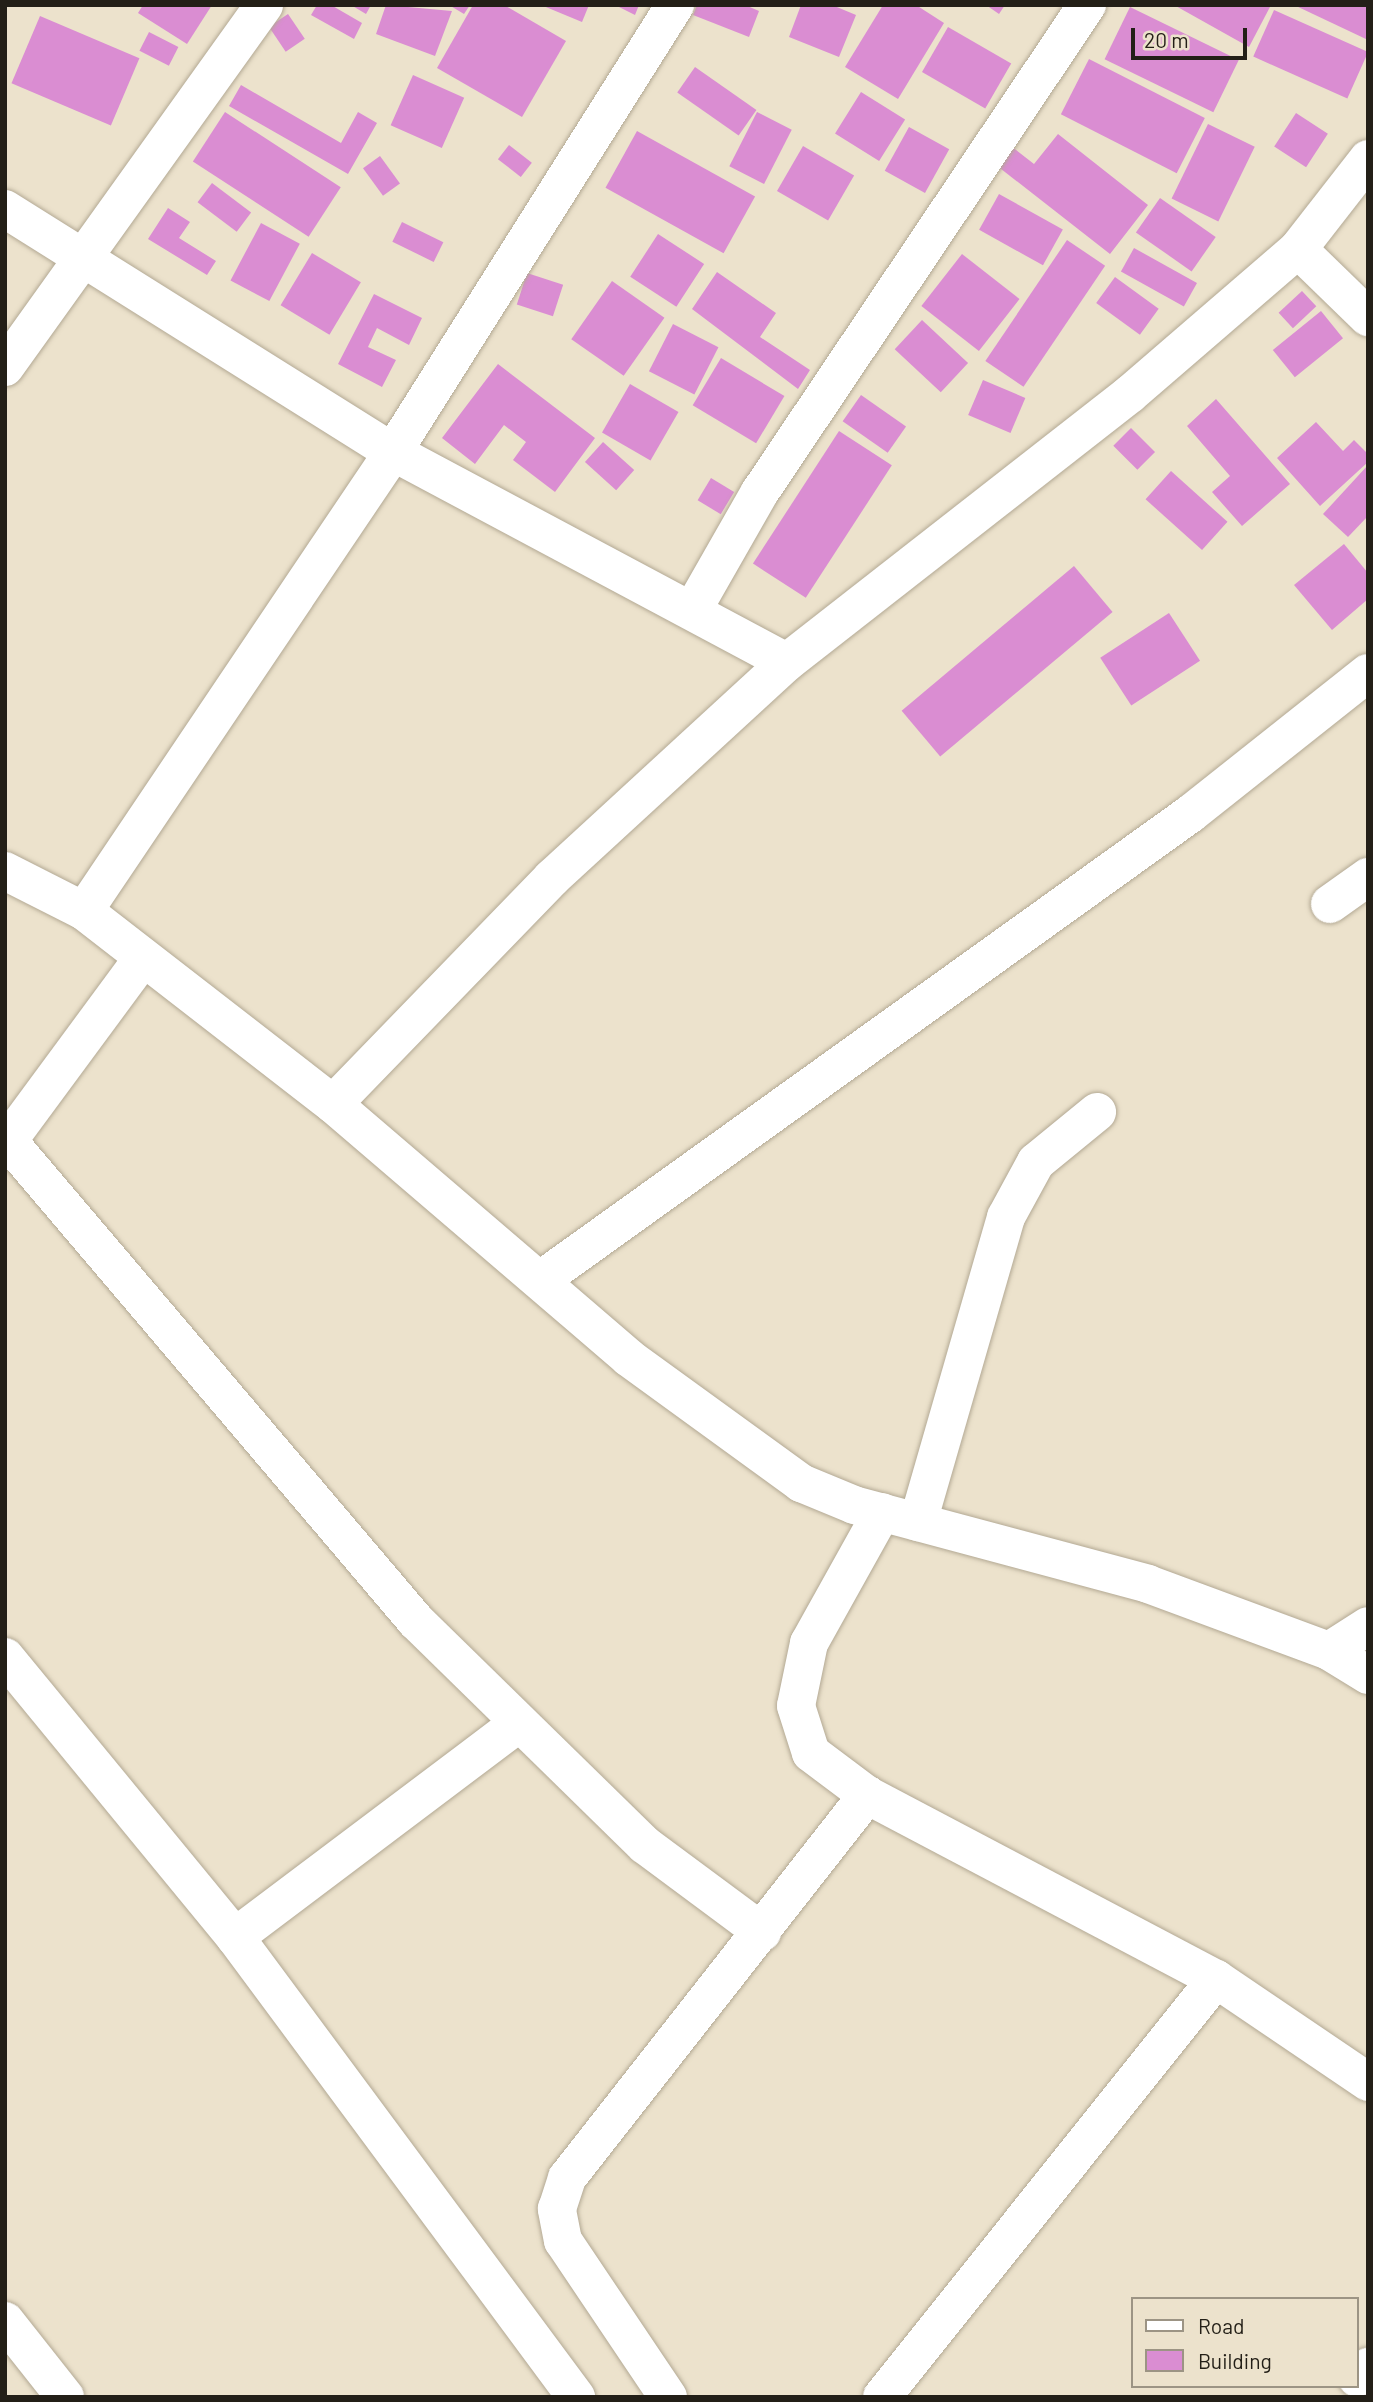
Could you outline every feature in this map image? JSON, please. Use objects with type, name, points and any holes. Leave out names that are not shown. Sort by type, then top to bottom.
[{"type":"street","points":[[5,367],[83,262],[264,5]]},
{"type":"street","points":[[84,911],[393,452],[675,5]]},
{"type":"street","points":[[692,611],[760,492],[1087,5]]},
{"type":"street","points":[[333,1104],[552,878],[788,662],[1129,394],[1298,249],[1368,159]]},
{"type":"street","points":[[5,209],[83,262],[393,452],[788,662]]},
{"type":"street","points":[[1298,249],[1368,317]]},
{"type":"street","points":[[542,1279],[1190,814],[1368,673]]},
{"type":"street","points":[[5,871],[84,911],[333,1104],[731,1438],[801,1483],[882,1513],[1148,1584],[1329,1651],[1368,1675]]},
{"type":"street","points":[[1330,904],[1368,877]]},
{"type":"street","points":[[143,958],[7,1143],[416,1621],[645,1845],[762,1932]]},
{"type":"street","points":[[918,1522],[1006,1216],[1036,1162],[1097,1112]]},
{"type":"street","points":[[882,1513],[809,1643],[796,1706],[811,1753],[867,1795],[1216,1979],[1368,2082]]},
{"type":"street","points":[[1329,1651],[1368,1626]]},
{"type":"street","points":[[5,1657],[235,1937],[576,2397]]},
{"type":"street","points":[[235,1937],[519,1723]]},
{"type":"street","points":[[668,2397],[563,2241],[557,2209],[567,2178],[867,1795]]},
{"type":"street","points":[[882,2397],[1216,1979]]},
{"type":"street","points":[[5,2321],[65,2397]]},
{"type":"building","points":[[143,5],[212,5],[187,44],[138,13]]},
{"type":"building","points":[[317,5],[331,5],[362,23],[354,39],[311,15]]},
{"type":"building","points":[[351,5],[371,5],[366,14]]},
{"type":"building","points":[[386,5],[452,11],[435,56],[376,34]]},
{"type":"building","points":[[449,5],[470,5],[464,14]]},
{"type":"building","points":[[473,5],[504,5],[566,41],[522,117],[437,68]]},
{"type":"building","points":[[541,5],[589,5],[582,22]]},
{"type":"building","points":[[615,5],[639,5],[635,15]]},
{"type":"building","points":[[697,5],[745,5],[759,11],[749,37],[693,15]]},
{"type":"building","points":[[801,5],[832,5],[856,15],[839,57],[789,37]]},
{"type":"building","points":[[883,5],[916,5],[944,23],[898,99],[845,67]]},
{"type":"building","points":[[986,5],[1005,5],[999,14]]},
{"type":"building","points":[[1174,5],[1271,5],[1249,47]]},
{"type":"building","points":[[1294,5],[1368,5],[1368,40]]},
{"type":"building","points":[[1130,7],[1239,60],[1213,112],[1105,59]]},
{"type":"building","points":[[1274,10],[1368,52],[1347,98],[1253,57]]},
{"type":"building","points":[[288,14],[305,39],[286,52],[269,27]]},
{"type":"building","points":[[40,16],[139,58],[111,125],[11,83]]},
{"type":"building","points":[[948,27],[1011,64],[985,109],[922,72]]},
{"type":"building","points":[[149,32],[178,47],[169,66],[139,51]]},
{"type":"building","points":[[1089,59],[1205,118],[1177,173],[1061,114]]},
{"type":"building","points":[[695,67],[756,110],[739,135],[677,92]]},
{"type":"building","points":[[413,75],[464,98],[442,148],[391,125]]},
{"type":"building","points":[[241,85],[341,143],[358,112],[377,123],[348,174],[229,106]]},
{"type":"building","points":[[861,92],[905,120],[879,161],[835,134]]},
{"type":"building","points":[[225,112],[341,187],[309,237],[193,161]]},
{"type":"building","points":[[757,112],[792,130],[764,184],[729,166]]},
{"type":"building","points":[[1296,113],[1328,134],[1306,167],[1274,147]]},
{"type":"building","points":[[1208,124],[1255,147],[1218,221],[1172,199]]},
{"type":"building","points":[[909,127],[949,149],[925,193],[885,171]]},
{"type":"building","points":[[637,131],[755,196],[724,253],[605,188]]},
{"type":"building","points":[[1058,134],[1148,205],[1110,254],[996,165],[1011,146],[1034,164]]},
{"type":"building","points":[[509,145],[532,163],[521,177],[498,159]]},
{"type":"building","points":[[803,146],[854,176],[828,221],[777,191]]},
{"type":"building","points":[[380,156],[400,184],[383,196],[363,168]]},
{"type":"building","points":[[212,183],[251,212],[237,232],[198,202]]},
{"type":"building","points":[[999,194],[1063,229],[1043,265],[979,230]]},
{"type":"building","points":[[1160,198],[1216,237],[1192,271],[1136,232]]},
{"type":"building","points":[[168,208],[190,222],[179,238],[216,261],[207,275],[148,239]]},
{"type":"building","points":[[402,222],[443,242],[434,262],[392,242]]},
{"type":"building","points":[[261,223],[300,244],[269,301],[230,280]]},
{"type":"building","points":[[658,234],[704,264],[676,307],[630,277]]},
{"type":"building","points":[[1067,240],[1105,266],[1023,387],[985,361]]},
{"type":"building","points":[[1134,248],[1197,283],[1184,307],[1121,272]]},
{"type":"building","points":[[312,253],[361,282],[329,335],[281,305]]},
{"type":"building","points":[[962,254],[1020,299],[979,351],[921,306]]},
{"type":"building","points":[[717,272],[776,313],[760,337],[810,370],[798,389],[692,309]]},
{"type":"building","points":[[527,273],[563,285],[553,316],[517,304]]},
{"type":"building","points":[[1115,277],[1159,309],[1140,335],[1096,303]]},
{"type":"building","points":[[612,281],[664,318],[624,376],[571,339]]},
{"type":"building","points":[[1302,291],[1316,306],[1293,328],[1279,313]]},
{"type":"building","points":[[374,294],[422,318],[409,345],[377,328],[368,347],[396,360],[382,387],[338,364]]},
{"type":"building","points":[[1321,311],[1343,338],[1295,377],[1273,350]]},
{"type":"building","points":[[922,320],[968,363],[941,392],[895,349]]},
{"type":"building","points":[[673,324],[718,347],[694,394],[649,371]]},
{"type":"building","points":[[721,358],[784,396],[756,443],[693,405]]},
{"type":"building","points":[[498,364],[595,438],[555,492],[513,460],[526,442],[504,425],[475,464],[442,438]]},
{"type":"building","points":[[983,380],[1025,398],[1010,433],[968,415]]},
{"type":"building","points":[[630,384],[678,412],[650,460],[602,432]]},
{"type":"building","points":[[861,395],[906,427],[888,453],[843,421]]},
{"type":"building","points":[[1216,399],[1290,484],[1242,526],[1212,492],[1230,476],[1187,426]]},
{"type":"building","points":[[1316,422],[1343,451],[1354,440],[1368,454],[1368,462],[1320,506],[1277,458]]},
{"type":"building","points":[[1131,428],[1155,452],[1137,470],[1113,446]]},
{"type":"building","points":[[839,431],[892,465],[806,598],[753,564]]},
{"type":"building","points":[[603,442],[634,470],[616,490],[585,462]]},
{"type":"building","points":[[1368,465],[1368,516],[1348,537],[1323,514]]},
{"type":"building","points":[[1171,471],[1227,522],[1202,550],[1146,499]]},
{"type":"building","points":[[711,478],[734,492],[721,514],[698,500]]},
{"type":"building","points":[[1344,544],[1368,573],[1368,599],[1332,630],[1294,585]]},
{"type":"building","points":[[1074,566],[1113,612],[940,757],[902,711]]},
{"type":"building","points":[[1169,613],[1200,661],[1131,705],[1100,658]]}]
